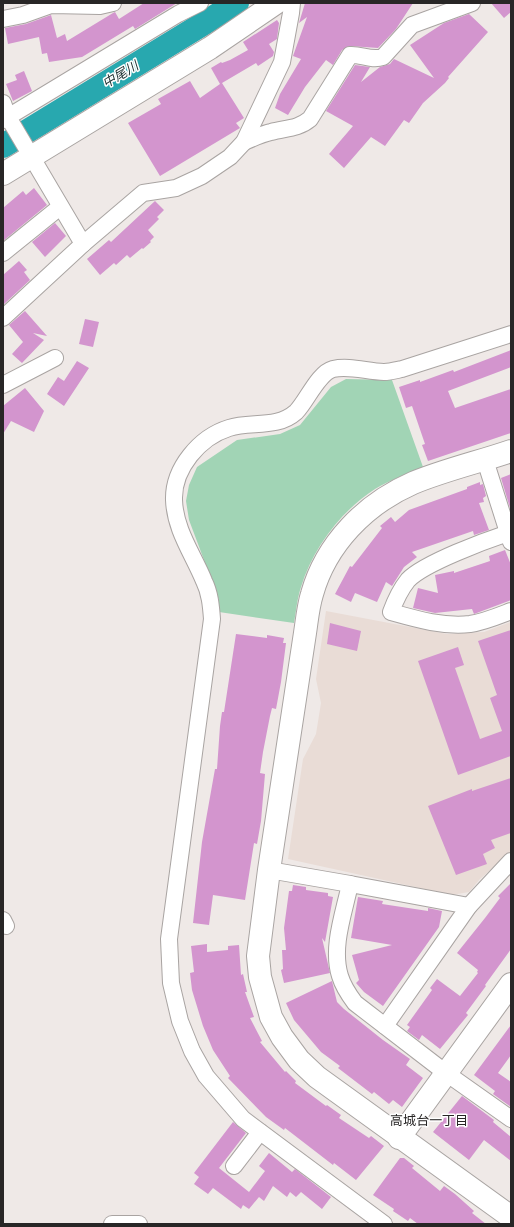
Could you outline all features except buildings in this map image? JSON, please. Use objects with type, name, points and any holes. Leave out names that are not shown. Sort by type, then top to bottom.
[{"type":"street","points":[[3,19],[23,15],[51,5],[100,6],[113,3]]},
{"type":"street","points":[[83,244],[4,113],[198,3]]},
{"type":"street","points":[[3,174],[29,154],[210,48],[276,3]]},
{"type":"street","points":[[3,318],[83,244],[144,193],[176,188],[202,176],[230,157],[244,142],[282,62],[292,3]]},
{"type":"street","points":[[244,142],[272,132],[291,129],[303,125],[310,119],[350,55],[356,54],[378,59],[382,58],[412,26],[472,3]]},
{"type":"street","points":[[3,253],[60,207]]},
{"type":"street","points":[[384,1224],[243,1119],[206,1076],[192,1051],[180,1021],[171,983],[169,939],[212,619],[209,594],[177,520],[174,498],[177,477],[187,459],[210,437],[230,427],[267,424],[284,419],[296,412],[320,378],[333,369],[363,369],[385,372],[402,370],[511,334]]},
{"type":"street","points":[[3,385],[55,358]]},
{"type":"street","points":[[511,451],[413,483],[382,500],[362,514],[339,540],[325,560],[312,594],[306,625],[268,870],[258,956],[260,977],[272,1017],[282,1037],[303,1064],[317,1077],[399,1138],[511,1217]]},
{"type":"street","points":[[484,460],[510,536],[426,566],[407,581],[398,594],[391,612],[424,621],[455,625],[483,622],[511,611]]},
{"type":"street","points":[[385,1026],[469,906],[511,861]]},
{"type":"street","points":[[268,870],[469,906]]},
{"type":"street","points":[[350,884],[338,943],[338,960],[340,977],[355,1003],[446,1073],[511,1119]]},
{"type":"street","points":[[399,1138],[511,984]]},
{"type":"street","points":[[234,1166],[260,1132]]},
{"type":"street","points":[[112,1224],[138,1224]]},
{"type":"shaded area","points":[[326,611],[447,634],[484,632],[511,622],[511,852],[480,879],[469,892],[452,895],[288,859],[303,759],[316,734],[321,703],[316,679]]},
{"type":"green space","points":[[346,379],[392,380],[423,467],[375,489],[340,519],[321,545],[306,572],[298,596],[294,623],[219,612],[219,600],[189,520],[186,501],[189,485],[197,467],[237,440],[280,434],[300,425],[331,387]]},
{"type":"waterway","name":"中尾川","points":[[3,146],[237,3]]},
{"type":"district","name":"高城台一丁目","points":[[429,1120]]}]
